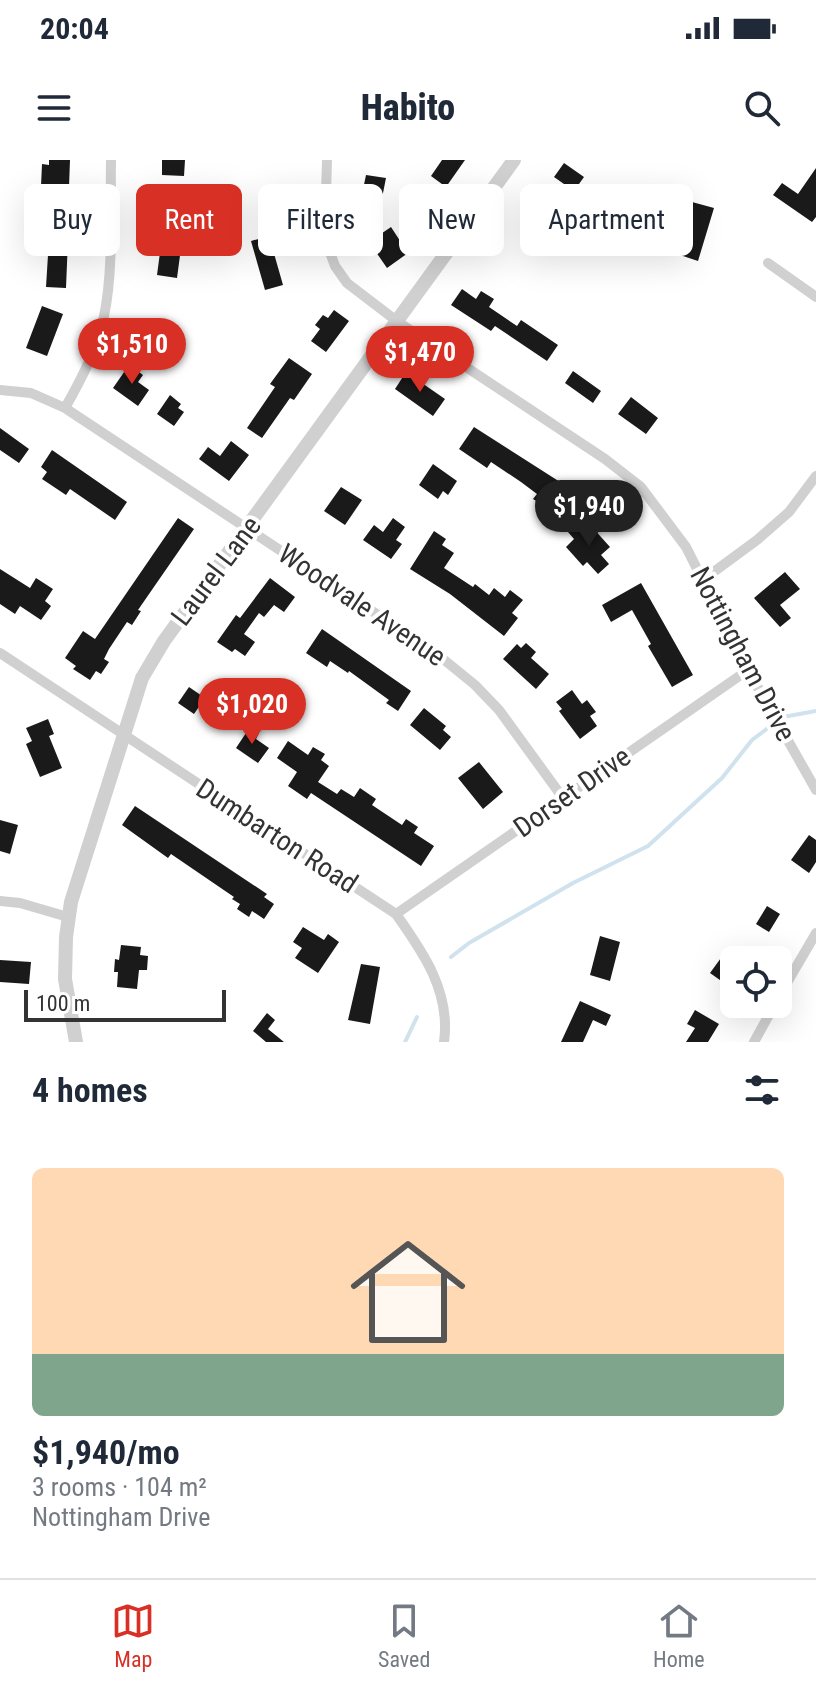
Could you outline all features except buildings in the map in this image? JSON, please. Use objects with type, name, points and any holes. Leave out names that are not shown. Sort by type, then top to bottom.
[{"type":"street","points":[[65,408],[92,357],[104,316],[108,282],[111,160]]},
{"type":"street","name":"Nottingham Drive","points":[[327,160],[325,227],[328,247],[335,266],[347,283],[398,322],[624,473],[655,503],[682,540],[704,579],[748,670],[816,790]]},
{"type":"street","name":"Laurel Lane","points":[[76,1042],[65,979],[68,917],[78,875],[142,678],[164,641],[514,160]]},
{"type":"street","points":[[768,263],[816,297]]},
{"type":"street","name":"Woodvale Avenue","points":[[0,390],[31,393],[65,408],[437,654],[475,685],[499,710],[563,798]]},
{"type":"street","points":[[704,579],[789,512],[816,476]]},
{"type":"street","name":"Dumbarton Road","points":[[0,653],[396,914],[426,956],[441,991],[446,1029],[444,1042]]},
{"type":"street","name":"Dorset Drive","points":[[396,914],[748,670]]},
{"type":"street","points":[[0,901],[20,903],[68,917]]},
{"type":"street","points":[[792,974],[816,933]]},
{"type":"street","points":[[754,1042],[767,1018]]},
{"type":"waterway","points":[[783,717],[816,711]]},
{"type":"waterway","points":[[451,957],[469,943],[573,883],[648,846],[722,778],[752,740],[768,728]]},
{"type":"waterway","points":[[405,1042],[417,1017]]}]
